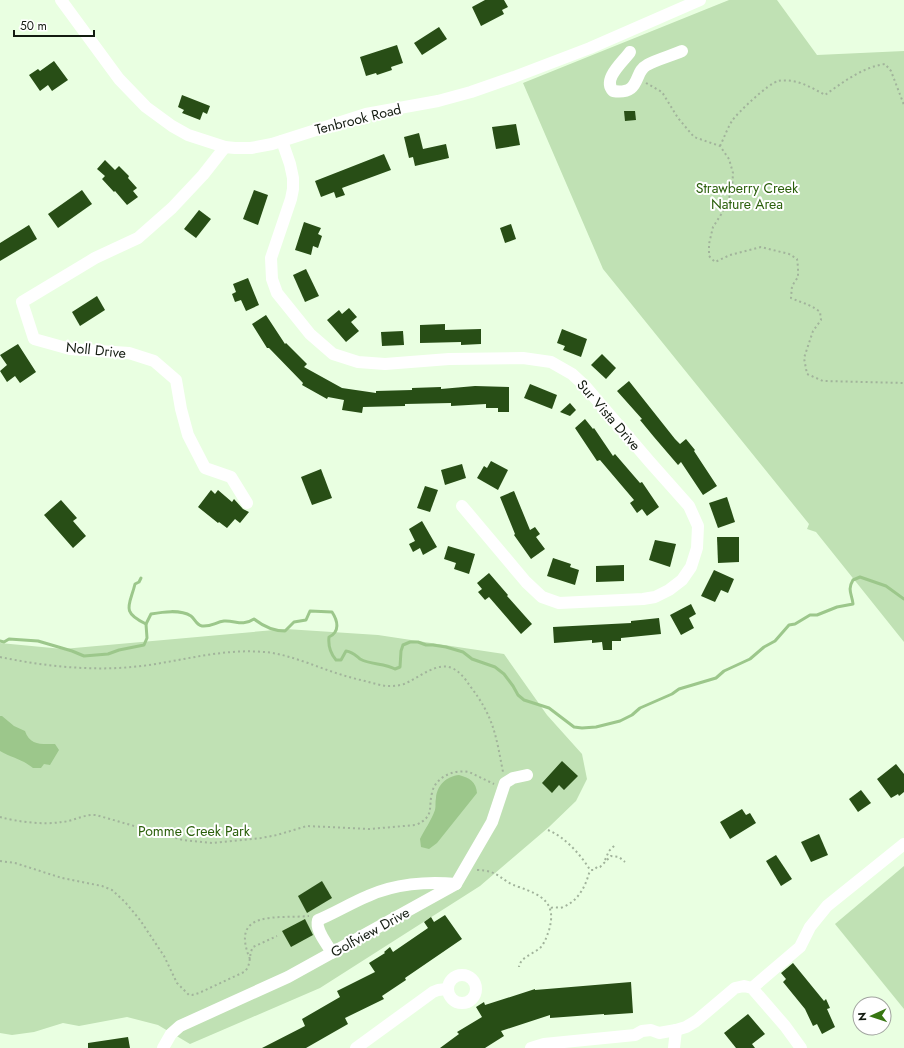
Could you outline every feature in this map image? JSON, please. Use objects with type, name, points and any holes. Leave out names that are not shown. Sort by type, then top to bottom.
[{"type":"street","name":"Tenbrook Road","points":[[61,0],[119,79],[137,99],[156,115],[188,135],[225,147],[251,148],[282,141],[331,124],[371,113],[433,102],[471,92],[514,78],[700,0]]},
{"type":"street","points":[[624,33],[630,52],[640,63],[645,66]]},
{"type":"street","points":[[630,52],[612,75],[610,80],[610,88],[613,92],[627,91],[632,88],[645,66],[682,51]]},
{"type":"street","name":"Sur Vista Drive","points":[[282,141],[290,164],[293,178],[293,189],[291,200],[270,258],[272,279],[277,293],[310,334],[334,354],[358,362],[385,364],[449,359],[523,358],[551,362],[572,374],[585,386],[689,506],[698,526],[697,548],[691,567],[682,580],[670,590],[655,597],[644,599],[560,603],[542,597],[526,582],[462,506]]},
{"type":"street","name":"Noll Drive","points":[[225,147],[203,175],[172,208],[138,238],[95,258],[22,302],[34,339],[70,349],[129,354],[154,360],[176,380],[181,409],[188,435],[205,468],[231,477],[248,503]]},
{"type":"street","points":[[332,953],[318,931],[318,920],[369,895],[396,887],[435,882],[456,884],[492,822],[504,786],[513,778],[527,775]]},
{"type":"street","points":[[752,988],[800,947],[810,927],[827,906],[904,844]]},
{"type":"street","name":"Golfview Drive","points":[[165,1045],[171,1034],[180,1026],[288,977],[456,884]]},
{"type":"street","points":[[531,1048],[544,1044],[635,1035],[642,1038],[652,1037],[659,1033],[686,1027],[696,1021],[735,988],[744,986],[752,988],[785,1026],[800,1048]]},
{"type":"street","points":[[356,1048],[433,992],[447,989]]},
{"type":"street","points":[[674,1048],[676,1041],[676,1030]]},
{"type":"path","points":[[720,146],[732,120],[766,88],[777,82],[788,81],[803,84],[825,95],[841,83],[874,65],[885,64],[891,72],[904,105]]},
{"type":"path","points":[[638,78],[662,92],[678,118],[694,137],[720,146],[729,159],[733,173],[732,191],[722,213],[713,227],[709,244],[709,256],[715,262],[730,255],[761,247],[789,254],[797,259],[798,277],[792,286],[791,298],[801,303],[811,305],[820,312],[821,316],[821,320],[813,331],[804,358],[807,374],[823,381],[904,383]]},
{"type":"path","points":[[0,657],[47,665],[106,669],[139,666],[213,654],[263,652],[289,657],[384,686],[403,684],[441,666],[452,668],[469,684],[489,715],[499,747],[504,786],[469,772],[460,771],[447,775],[439,781],[432,791],[431,809],[428,815],[423,821],[416,825],[369,829],[307,826],[278,835],[229,842],[183,840],[96,815],[84,816],[59,823],[18,821],[0,817]]},
{"type":"path","points":[[548,830],[560,836],[573,848],[590,870],[583,889],[577,897],[563,907],[551,908]]},
{"type":"path","points":[[605,861],[609,851],[615,846]]},
{"type":"path","points":[[590,870],[594,870],[611,856],[616,856],[625,862]]},
{"type":"path","points":[[0,861],[15,863],[62,878],[102,886],[112,890],[125,902],[140,920],[164,956],[177,983],[189,995],[199,993],[244,972],[249,966],[250,954],[253,947],[277,936]]},
{"type":"path","points":[[464,870],[491,871],[517,887],[534,893],[551,908],[552,915],[547,938],[541,947],[522,961],[519,968]]},
{"type":"path","points":[[250,960],[246,949],[244,935],[246,930],[253,922],[278,917],[308,916],[313,914]]},
{"type":"green space","name":"Strawberry Creek Nature Area","points":[[729,0],[777,0],[817,55],[904,51],[904,642],[816,532],[807,529],[809,524],[603,269],[523,83]]},
{"type":"green space","name":"Pomme Creek Park","points":[[286,629],[378,635],[504,654],[547,715],[582,754],[587,779],[576,801],[549,827],[480,886],[320,988],[190,1044],[158,1025],[127,1017],[79,1026],[63,1023],[34,1032],[12,1035],[0,1033],[0,643],[63,649]]},
{"type":"green space","points":[[904,866],[904,1009],[835,924]]},
{"type":"shaded area","points":[[0,716],[14,726],[25,731],[27,736],[33,742],[41,744],[55,744],[59,750],[50,765],[44,764],[41,768],[33,768],[0,751]]},
{"type":"shaded area","points":[[459,775],[474,783],[477,793],[437,843],[429,849],[421,847],[420,839],[435,810],[438,789],[443,782],[450,777]]},
{"type":"building","points":[[485,0],[504,0],[508,7],[502,10],[504,14],[481,26],[472,7]]},
{"type":"building","points":[[439,27],[447,39],[422,55],[414,43]]},
{"type":"building","points":[[397,45],[403,63],[391,67],[392,70],[377,75],[376,73],[366,76],[360,57]]},
{"type":"building","points":[[54,61],[68,80],[52,91],[48,85],[40,91],[29,75],[38,69],[40,71]]},
{"type":"building","points":[[182,95],[210,106],[207,114],[203,112],[200,120],[182,113],[184,110],[178,107]]},
{"type":"building","points":[[624,111],[635,111],[636,120],[625,121]]},
{"type":"building","points":[[516,124],[520,145],[496,149],[492,127]]},
{"type":"building","points":[[419,133],[423,149],[446,144],[449,158],[415,166],[413,157],[409,158],[404,137]]},
{"type":"building","points":[[384,154],[391,170],[342,188],[345,195],[336,198],[334,192],[321,197],[315,181]]},
{"type":"building","points":[[105,160],[115,170],[119,166],[129,176],[128,178],[137,188],[133,191],[138,197],[127,205],[102,179],[105,176],[97,169]]},
{"type":"building","points":[[82,190],[92,204],[58,228],[48,214]]},
{"type":"building","points":[[254,190],[268,195],[258,225],[243,219]]},
{"type":"building","points":[[199,210],[211,219],[196,238],[184,229]]},
{"type":"building","points":[[304,222],[321,228],[318,234],[322,236],[318,248],[313,246],[311,255],[295,250]]},
{"type":"building","points":[[511,224],[516,239],[505,243],[500,228]]},
{"type":"building","points":[[29,225],[37,239],[0,261],[0,243]]},
{"type":"building","points":[[306,269],[319,296],[305,302],[293,275]]},
{"type":"building","points":[[248,278],[259,305],[246,311],[241,300],[235,302],[232,294],[236,292],[233,284]]},
{"type":"building","points":[[97,296],[105,310],[80,326],[72,312]]},
{"type":"building","points":[[349,308],[357,317],[351,322],[359,331],[346,342],[327,320],[339,310],[342,314]]},
{"type":"building","points":[[266,315],[285,344],[286,343],[307,364],[304,367],[342,388],[376,393],[376,391],[412,390],[412,388],[441,387],[441,389],[475,386],[509,387],[509,412],[498,412],[498,408],[486,408],[486,404],[451,406],[451,403],[363,407],[362,413],[342,410],[344,400],[328,397],[327,399],[302,385],[303,383],[269,348],[267,348],[252,324]]},
{"type":"building","points":[[445,324],[445,330],[481,329],[481,344],[461,345],[461,342],[420,343],[420,325]]},
{"type":"building","points":[[562,329],[587,339],[581,357],[563,350],[565,346],[557,343]]},
{"type":"building","points":[[403,331],[404,345],[382,346],[381,332]]},
{"type":"building","points":[[18,344],[36,372],[20,383],[15,376],[7,382],[0,371],[7,365],[0,355]]},
{"type":"building","points":[[602,354],[616,368],[606,379],[591,365]]},
{"type":"building","points":[[629,381],[675,439],[680,444],[686,439],[695,450],[694,451],[717,486],[703,495],[681,462],[678,465],[654,437],[640,420],[642,419],[617,391]]},
{"type":"building","points":[[530,384],[557,395],[552,409],[524,398]]},
{"type":"building","points":[[570,403],[576,410],[570,416],[560,412]]},
{"type":"building","points":[[585,419],[593,429],[594,428],[613,456],[615,454],[640,483],[642,482],[659,507],[647,516],[642,509],[637,513],[630,503],[634,500],[600,460],[597,461],[575,428]]},
{"type":"building","points":[[491,461],[508,470],[498,490],[477,478],[484,466],[487,468]]},
{"type":"building","points":[[462,464],[466,478],[445,485],[441,470]]},
{"type":"building","points":[[321,469],[332,498],[312,505],[301,477]]},
{"type":"building","points":[[425,486],[438,490],[430,512],[417,508]]},
{"type":"building","points":[[211,490],[215,494],[218,490],[232,502],[234,499],[243,509],[249,512],[240,523],[235,519],[227,528],[219,522],[218,523],[198,507]]},
{"type":"building","points":[[514,491],[530,530],[535,527],[540,534],[536,537],[545,549],[531,559],[514,535],[515,534],[500,497]]},
{"type":"building","points":[[727,497],[735,522],[718,528],[709,503]]},
{"type":"building","points":[[61,500],[77,518],[73,521],[86,536],[73,548],[44,515]]},
{"type":"building","points":[[422,521],[437,547],[423,555],[420,548],[413,552],[409,544],[415,541],[409,529]]},
{"type":"building","points":[[717,537],[739,537],[739,562],[718,563]]},
{"type":"building","points":[[655,540],[676,544],[670,567],[649,560]]},
{"type":"building","points":[[448,546],[475,554],[469,574],[454,569],[456,563],[444,559]]},
{"type":"building","points":[[553,558],[571,564],[570,567],[579,570],[575,585],[547,576]]},
{"type":"building","points":[[624,565],[624,581],[596,582],[596,566]]},
{"type":"building","points":[[714,570],[734,579],[728,593],[721,590],[715,602],[701,596]]},
{"type":"building","points":[[489,573],[532,624],[521,634],[489,597],[485,600],[478,592],[482,589],[477,583]]},
{"type":"building","points":[[691,604],[696,614],[689,618],[694,628],[681,635],[670,615]]},
{"type":"building","points":[[659,618],[661,634],[621,638],[621,641],[612,641],[612,650],[603,650],[602,642],[592,643],[592,640],[554,643],[553,627],[631,623],[631,621]]},
{"type":"building","points":[[562,761],[578,776],[564,790],[559,785],[552,793],[542,783]]},
{"type":"building","points":[[896,764],[904,774],[904,792],[899,796],[898,794],[891,798],[877,779]]},
{"type":"building","points":[[861,790],[871,803],[858,812],[849,799]]},
{"type":"building","points":[[742,809],[746,815],[750,813],[756,823],[730,839],[720,822]]},
{"type":"building","points":[[819,834],[828,855],[811,862],[801,842]]},
{"type":"building","points":[[776,855],[792,879],[781,886],[766,861]]},
{"type":"building","points":[[322,881],[332,898],[307,913],[298,896]]},
{"type":"building","points":[[445,915],[462,939],[405,978],[406,980],[382,996],[384,999],[345,1018],[348,1024],[306,1048],[262,1048],[305,1026],[302,1019],[340,997],[337,991],[375,972],[369,963],[385,953],[384,952],[390,947],[393,952],[428,928],[424,922],[431,917],[434,922]]},
{"type":"building","points":[[305,919],[313,935],[291,947],[282,931]]},
{"type":"building","points":[[793,963],[824,1001],[826,999],[830,1008],[827,1009],[835,1027],[822,1034],[817,1024],[813,1026],[805,1009],[783,982],[786,979],[781,973]]},
{"type":"building","points":[[631,982],[633,1013],[550,1018],[550,1015],[501,1031],[504,1036],[485,1048],[440,1048],[459,1034],[457,1032],[482,1017],[476,1007],[484,1002],[485,1005],[535,989]]},
{"type":"building","points":[[748,1014],[765,1034],[752,1044],[755,1048],[736,1048],[724,1033]]},
{"type":"building","points":[[128,1037],[130,1048],[88,1048],[88,1043]]},
{"type":"waterway","points":[[0,641],[4,642],[9,639],[38,641],[84,656],[108,654],[119,650],[144,645],[147,638],[146,624],[151,614],[160,612],[182,612],[191,616],[202,626],[208,626],[224,621],[246,623],[254,619],[268,628],[285,631],[294,622],[306,620],[310,611],[332,612],[336,619],[337,626],[333,635],[329,637],[329,643],[332,655],[336,660],[341,660],[346,651],[364,661],[395,669],[400,667],[403,645],[410,642],[418,642],[426,645],[446,647],[463,652],[472,659],[495,667],[504,674],[518,695],[524,700],[549,708],[574,727],[582,728],[596,727],[620,721],[632,715],[640,708],[672,694],[679,689],[716,678],[724,671],[750,659],[764,647],[775,641],[789,625],[795,624],[810,615],[817,615],[837,607],[853,604],[850,592],[851,583],[853,580],[860,577],[886,586],[904,599]]},
{"type":"waterway","points":[[141,578],[139,582],[135,584],[129,607],[133,616],[146,624]]}]
